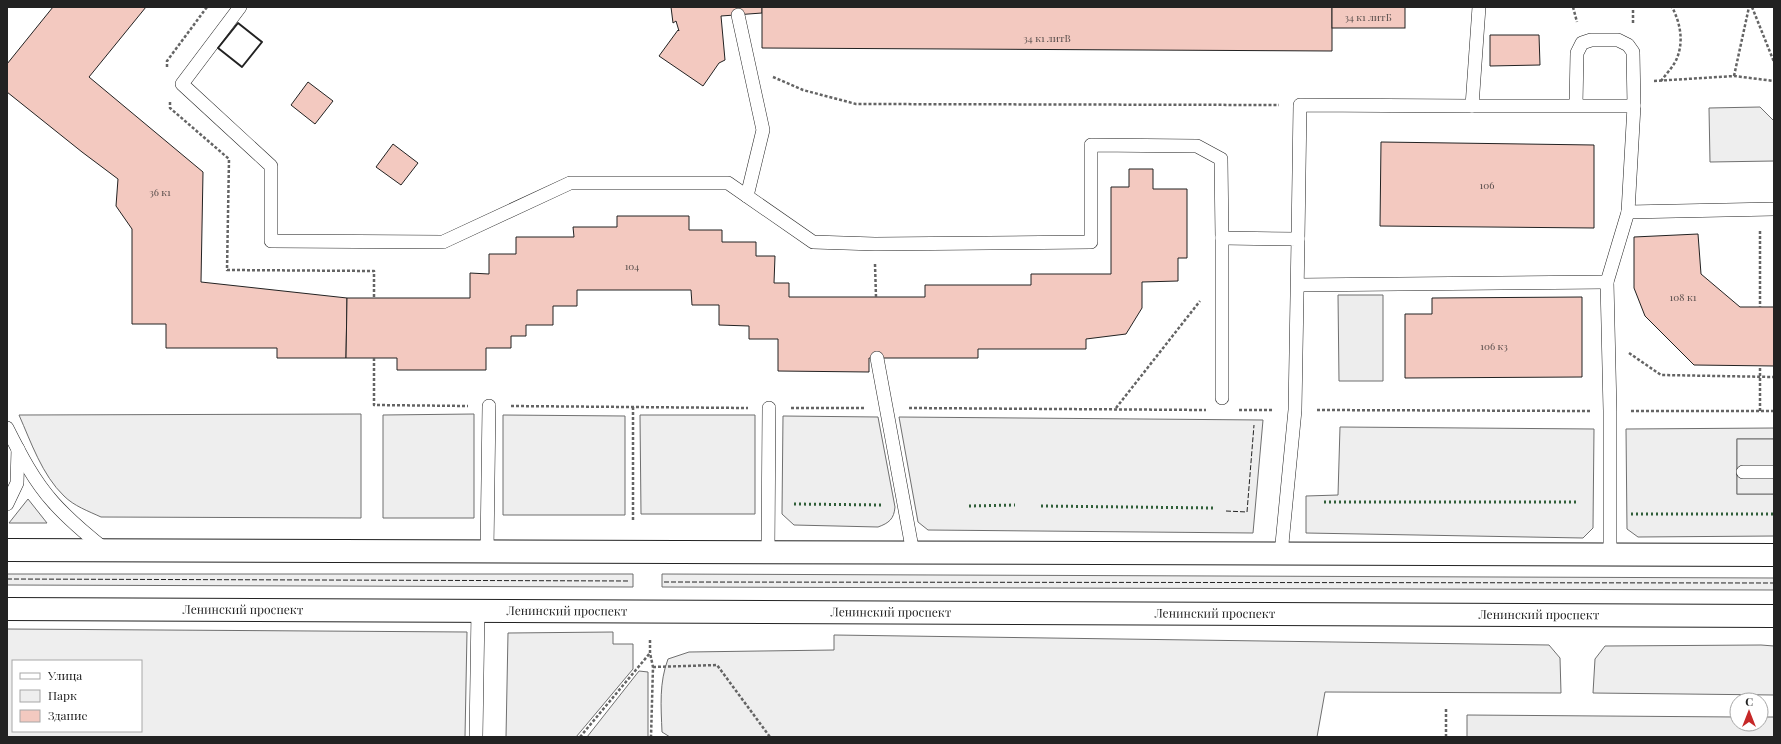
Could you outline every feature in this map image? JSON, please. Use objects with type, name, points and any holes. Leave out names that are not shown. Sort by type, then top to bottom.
[{"type":"main road","points":[[7,550],[106,550],[374,543],[487,551],[1774,555]]},
{"type":"main road","name":"Ленинский проспект","points":[[7,609],[1774,616]]},
{"type":"lane","points":[[240,7],[182,84],[271,166],[271,241],[442,242],[570,184],[728,184],[812,242],[875,244],[1091,242],[1091,145],[1197,146],[1221,159],[1222,398]]},
{"type":"lane","points":[[1472,106],[1479,7]]},
{"type":"lane","points":[[738,15],[763,130],[747,196]]},
{"type":"lane","points":[[1576,105],[1577,53],[1582,43],[1591,40],[1618,40],[1628,45],[1633,52],[1634,82],[1628,212],[1607,282],[1610,411],[1610,555]]},
{"type":"lane","points":[[1281,554],[1295,410],[1300,105],[1634,106]]},
{"type":"lane","points":[[1628,212],[1774,209]]},
{"type":"lane","points":[[1222,238],[1298,239]]},
{"type":"lane","points":[[1298,285],[1607,282]]},
{"type":"lane","points":[[877,358],[912,553]]},
{"type":"lane","points":[[487,551],[489,406]]},
{"type":"lane","points":[[768,552],[769,408]]},
{"type":"lane","points":[[7,428],[38,482],[52,501],[69,520],[106,550]]},
{"type":"lane","points":[[7,504],[17,483],[18,449]]},
{"type":"lane","points":[[1743,472],[1774,472]]},
{"type":"lane","points":[[476,737],[478,610]]},
{"type":"path","points":[[1660,81],[1677,59],[1681,39],[1678,18],[1672,7]]},
{"type":"path","points":[[1734,76],[1748,7]]},
{"type":"path","points":[[1752,7],[1774,62]]},
{"type":"path","points":[[749,66],[803,90],[856,104],[1300,105]]},
{"type":"path","points":[[1634,82],[1734,76],[1774,81]]},
{"type":"path","points":[[1760,209],[1760,307]]},
{"type":"path","points":[[875,244],[876,297]]},
{"type":"path","points":[[226,270],[374,271],[374,298]]},
{"type":"path","points":[[1115,409],[1203,297],[1222,296]]},
{"type":"path","points":[[1608,338],[1661,375],[1774,377]]},
{"type":"path","points":[[374,358],[374,405],[1209,410]]},
{"type":"path","points":[[1760,366],[1760,411]]},
{"type":"path","points":[[633,407],[633,522]]},
{"type":"path","points":[[1232,410],[1774,411]]},
{"type":"path","points":[[650,640],[650,652],[653,667],[651,737]]},
{"type":"path","points":[[580,737],[650,652]]},
{"type":"path","points":[[653,667],[717,665],[770,737]]},
{"type":"path","points":[[1446,709],[1446,737]]},
{"type":"green space","points":[[1760,107],[1774,121],[1774,161],[1710,162],[1709,108]]},
{"type":"green space","points":[[361,414],[361,518],[101,517],[72,503],[56,488],[43,468],[19,415]]},
{"type":"green space","points":[[474,414],[474,518],[383,518],[383,415]]},
{"type":"green space","points":[[503,415],[625,416],[625,515],[503,515]]},
{"type":"green space","points":[[640,415],[755,415],[755,514],[641,514]]},
{"type":"green space","points":[[783,416],[878,417],[895,507],[892,518],[885,524],[878,527],[794,525],[782,514]]},
{"type":"green space","points":[[899,417],[1263,420],[1253,533],[928,530],[918,522]]},
{"type":"green space","points":[[1340,427],[1594,429],[1593,528],[1583,538],[1306,533],[1306,496],[1338,495]]},
{"type":"green space","points":[[1774,428],[1774,439],[1737,439],[1737,494],[1774,494],[1774,536],[1638,537],[1627,529],[1626,429]]},
{"type":"green space","points":[[28,499],[47,523],[9,523]]},
{"type":"green space","points":[[7,574],[633,574],[633,587],[7,585]]},
{"type":"green space","points":[[662,574],[1774,578],[1774,590],[662,587]]},
{"type":"green space","points":[[7,629],[467,632],[465,737],[7,737]]},
{"type":"green space","points":[[613,632],[613,644],[633,644],[633,669],[576,737],[506,737],[508,633]]},
{"type":"green space","points":[[834,635],[1549,645],[1560,658],[1561,693],[1325,692],[1317,737],[670,737],[662,732],[662,686],[668,659],[689,652],[834,650]]},
{"type":"green space","points":[[1605,646],[1774,646],[1774,695],[1769,695],[1769,692],[1729,692],[1729,695],[1593,693],[1595,659]]},
{"type":"green space","points":[[639,671],[648,672],[648,737],[587,737]]},
{"type":"shaded area","points":[[1338,295],[1383,295],[1383,381],[1339,381]]},
{"type":"shaded area","points":[[1737,439],[1774,439],[1774,494],[1737,494]]},
{"type":"shaded area","points":[[1467,715],[1729,717],[1729,732],[1769,732],[1769,717],[1774,717],[1774,737],[1467,737]]},
{"type":"building","points":[[53,7],[146,7],[89,77],[203,172],[201,282],[347,298],[346,358],[277,358],[277,348],[166,348],[166,324],[132,324],[132,229],[116,206],[118,179],[7,92],[7,64]]},
{"type":"building","points":[[671,7],[762,7],[762,13],[721,16],[725,60],[719,63],[703,86],[659,56],[678,30],[679,31],[676,21],[673,23]]},
{"type":"building","points":[[762,7],[1332,7],[1332,51],[762,48]]},
{"type":"building","points":[[1332,7],[1405,7],[1405,28],[1332,28]]},
{"type":"building","points":[[1490,35],[1539,35],[1540,65],[1490,66]]},
{"type":"building","points":[[308,82],[333,101],[315,124],[291,105]]},
{"type":"building","points":[[1381,142],[1594,145],[1594,228],[1380,226]]},
{"type":"building","points":[[393,144],[418,163],[401,185],[376,167]]},
{"type":"building","points":[[1129,169],[1153,169],[1153,189],[1187,189],[1187,258],[1178,258],[1178,281],[1142,282],[1142,308],[1126,334],[1086,339],[1086,349],[978,349],[978,358],[869,358],[869,372],[778,371],[778,339],[749,339],[749,326],[719,325],[719,305],[692,305],[691,290],[577,290],[577,306],[553,306],[553,325],[526,325],[526,336],[511,336],[511,348],[486,348],[486,370],[397,370],[397,358],[346,358],[347,298],[470,298],[470,273],[489,274],[489,254],[516,254],[516,237],[574,237],[573,227],[617,227],[617,216],[689,216],[689,230],[722,230],[722,242],[756,242],[756,256],[775,256],[774,283],[789,283],[789,297],[925,297],[925,285],[1031,285],[1031,274],[1111,274],[1111,187],[1129,187]]},
{"type":"building","points":[[1698,234],[1701,274],[1740,307],[1774,307],[1774,366],[1694,365],[1645,316],[1634,288],[1634,237]]},
{"type":"building","points":[[1582,297],[1582,377],[1405,378],[1405,314],[1432,314],[1432,298]]},
{"type":"hedge","points":[[1324,502],[1579,502]]},
{"type":"hedge","points":[[794,504],[883,505]]},
{"type":"hedge","points":[[969,506],[1015,505]]},
{"type":"hedge","points":[[1041,506],[1214,508]]},
{"type":"hedge","points":[[1631,514],[1774,514]]},
{"type":"fence","points":[[1226,511],[1247,512],[1254,425]]},
{"type":"fence","points":[[7,579],[630,581]]},
{"type":"fence","points":[[664,582],[1774,583]]},
{"type":"wall","points":[[238,23],[262,42],[242,67],[218,48],[238,23]]}]
